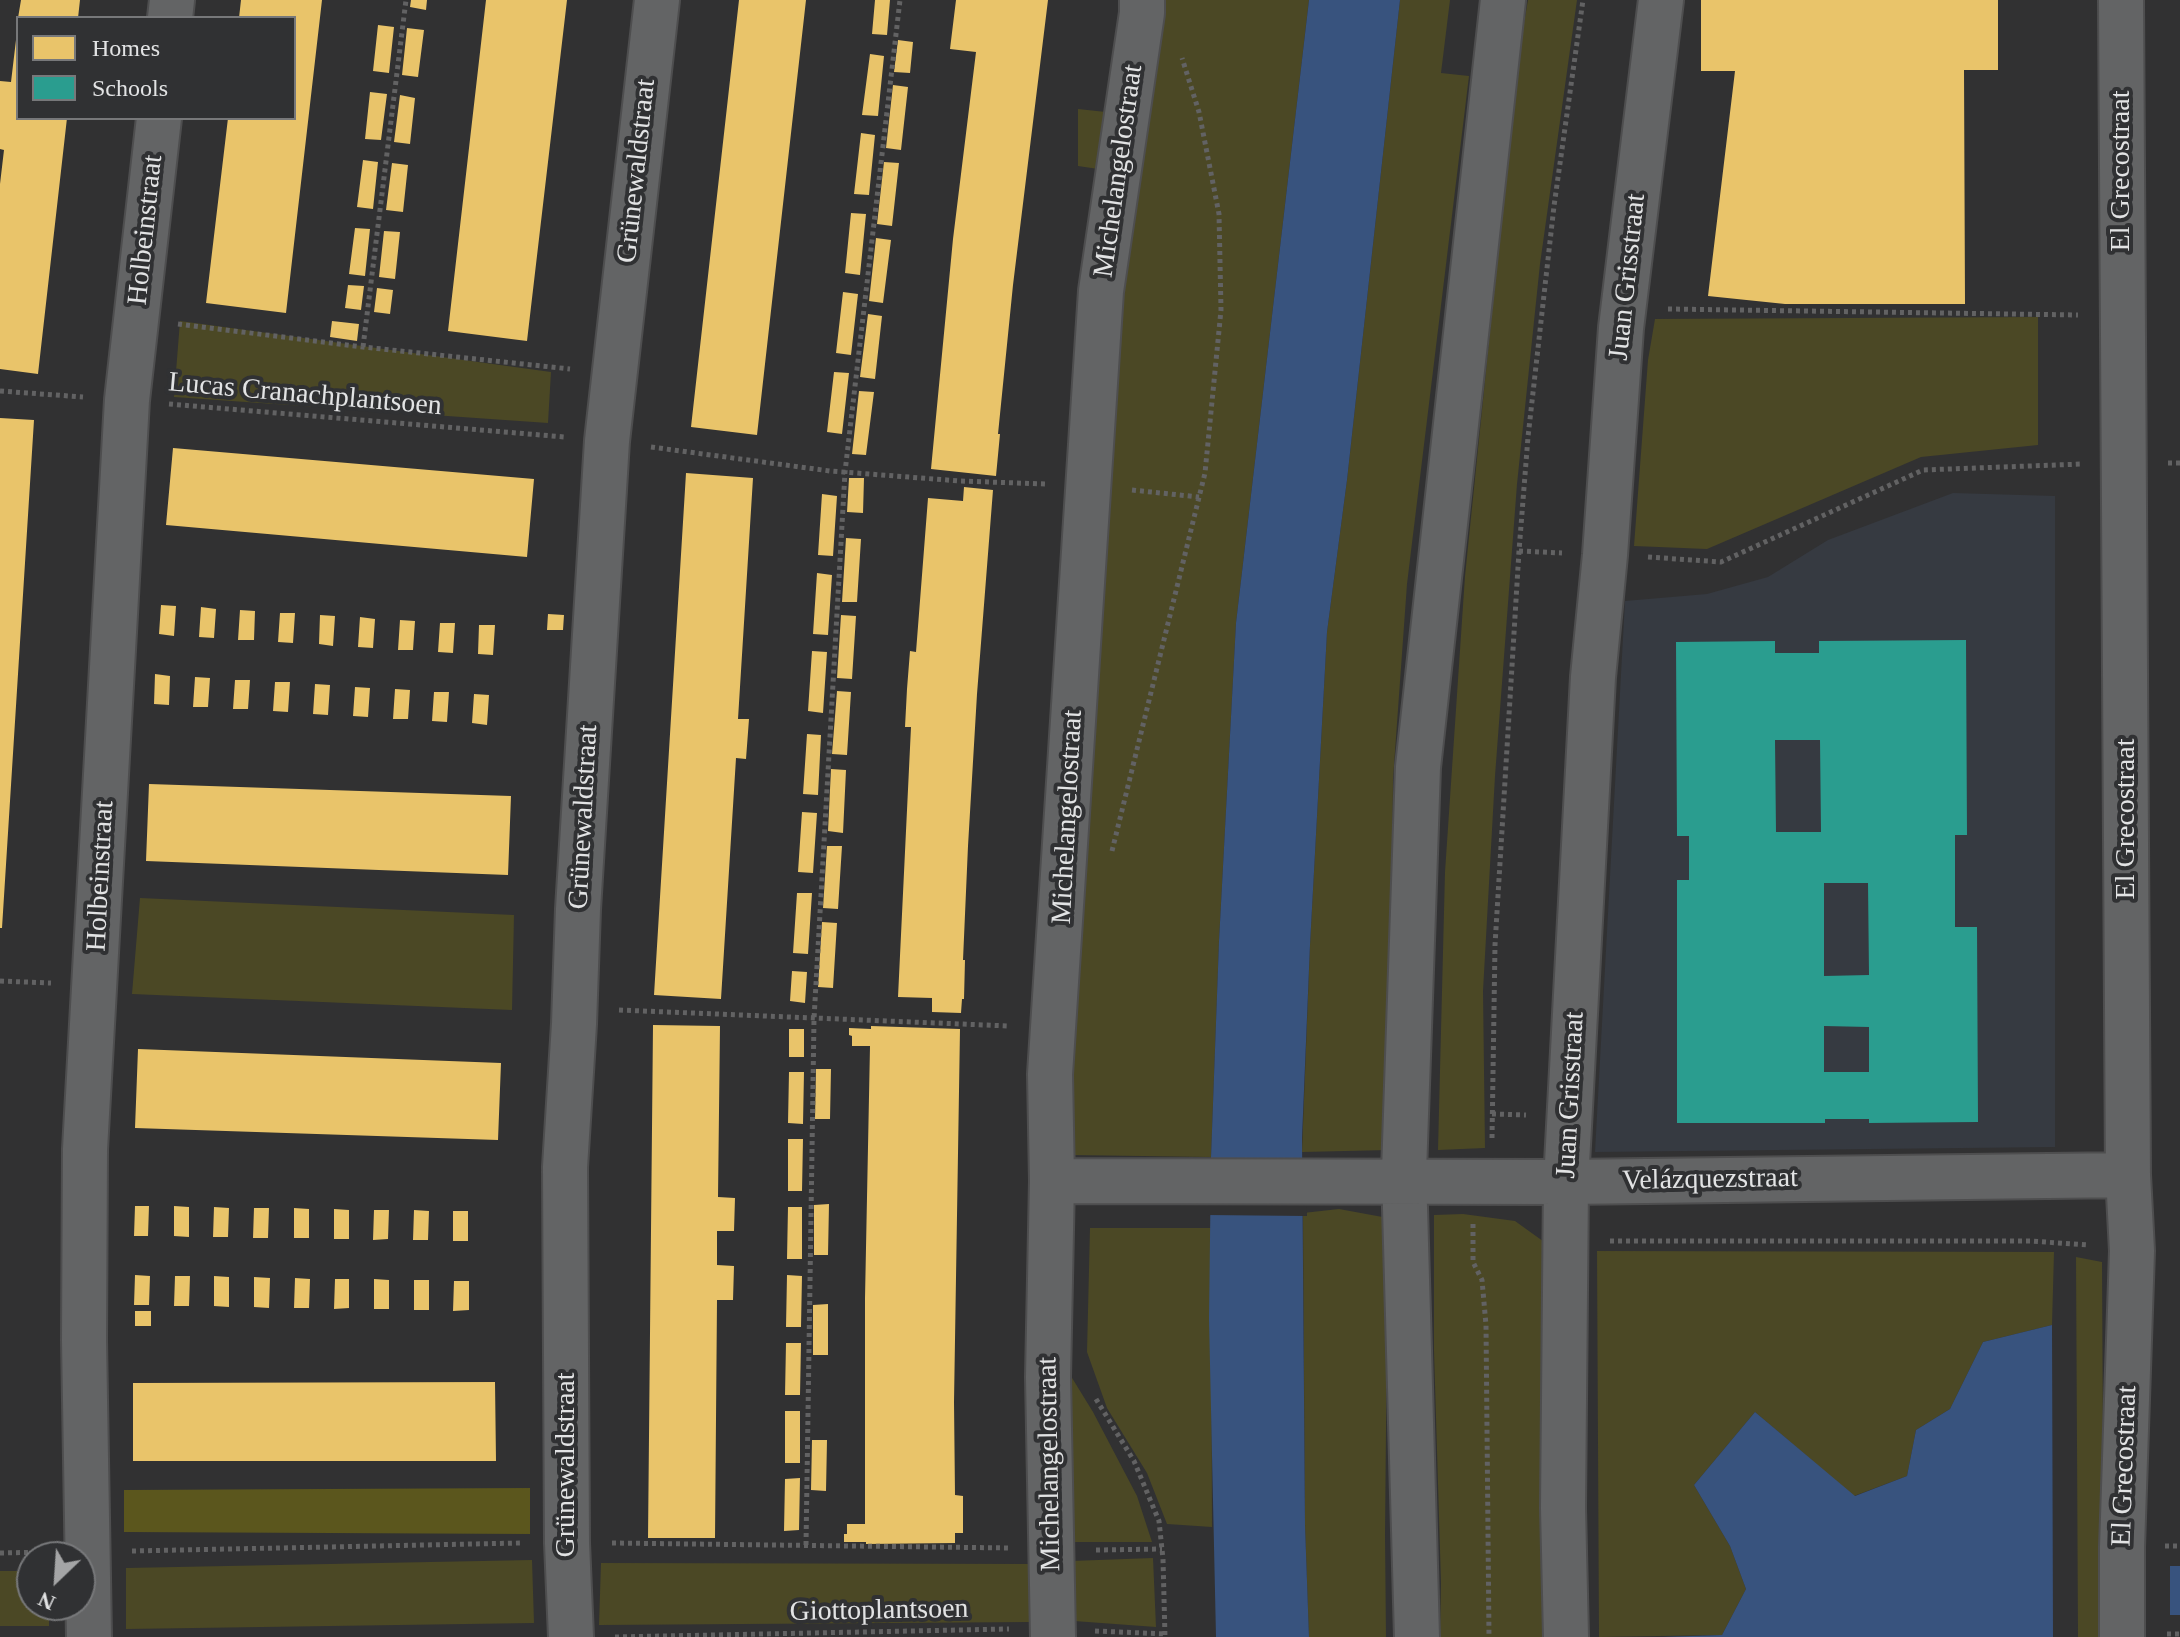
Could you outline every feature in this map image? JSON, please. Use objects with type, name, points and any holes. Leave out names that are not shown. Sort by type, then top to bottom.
[{"type":"street","name":"Grünewaldstraat","points":[[571,1637],[567,1543],[565,1167],[580,877],[607,441],[657,0]]},
{"type":"street","points":[[1417,1637],[1404,1182],[1418,767],[1503,0]]},
{"type":"street","name":"Juan Grisstraat","points":[[1566,1637],[1563,1508],[1566,1182],[1593,677],[1623,308],[1661,0]]},
{"type":"street","name":"El Grecostraat","points":[[2121,0],[2128,1175],[2132,1251],[2122,1637]]},
{"type":"street","name":"Michelangelostraat","points":[[1053,1634],[1048,1377],[1052,1181],[1050,1074],[1101,291],[1142,6]]},
{"type":"street","name":"Holbeinstraat","points":[[89,1637],[84,1340],[85,1149],[127,400],[159,120]]},
{"type":"street","name":"Velázquezstraat","points":[[1052,1181],[1566,1182],[2128,1175]]},
{"type":"path","points":[[363,347],[406,0]]},
{"type":"path","points":[[806,1545],[814,1019],[845,472],[900,0]]},
{"type":"path","points":[[1492,1143],[1495,945],[1526,466],[1554,206],[1583,0]]},
{"type":"path","points":[[1110,860],[1205,473],[1221,310],[1219,214],[1199,112],[1182,57],[1142,6]]},
{"type":"path","points":[[1623,308],[2123,315]]},
{"type":"path","points":[[136,318],[363,347],[615,373]]},
{"type":"path","name":"Lucas Cranachplantsoen","points":[[0,391],[607,441],[845,472],[960,481],[1088,485],[1199,497]]},
{"type":"path","points":[[1605,555],[1721,562],[1923,470],[2124,462]]},
{"type":"path","points":[[575,1008],[1054,1028]]},
{"type":"path","points":[[1492,1114],[1533,1115]]},
{"type":"path","points":[[1472,1182],[1473,1262],[1482,1280],[1486,1325],[1489,1637]]},
{"type":"path","points":[[1565,1240],[2030,1241],[2132,1251]]},
{"type":"path","points":[[1092,1391],[1134,1461],[1159,1521],[1166,1636]]},
{"type":"path","name":"Giottoplantsoen","points":[[609,1637],[810,1635],[969,1629],[1166,1636]]},
{"type":"shaded area","points":[[1160,0],[1309,0],[1236,623],[1211,1157],[1071,1155],[1075,956],[1117,316]]},
{"type":"shaded area","points":[[1400,0],[1450,0],[1441,73],[1469,76],[1407,584],[1393,779],[1389,1150],[1302,1152],[1327,632],[1347,480]]},
{"type":"shaded area","points":[[1528,0],[1577,0],[1540,264],[1517,484],[1495,776],[1483,991],[1485,1148],[1438,1150],[1445,872],[1465,576],[1518,58]]},
{"type":"shaded area","points":[[1078,109],[1106,112],[1105,170],[1078,166]]},
{"type":"shaded area","points":[[2038,317],[2038,445],[1921,457],[1707,549],[1634,546],[1648,360],[1655,319]]},
{"type":"shaded area","points":[[180,321],[551,372],[548,423],[174,397]]},
{"type":"shaded area","points":[[1953,493],[2055,496],[2055,1147],[1595,1152],[1625,601],[1707,594],[1768,577],[1828,540]]},
{"type":"shaded area","points":[[140,898],[514,915],[512,1010],[132,994]]},
{"type":"shaded area","points":[[1339,1209],[1388,1218],[1386,1637],[1309,1637],[1305,1525],[1303,1213]]},
{"type":"shaded area","points":[[1463,1214],[1515,1221],[1547,1244],[1543,1637],[1440,1637],[1434,1215]]},
{"type":"shaded area","points":[[1090,1228],[1211,1228],[1212,1527],[1167,1524],[1147,1473],[1107,1408],[1087,1352]]},
{"type":"shaded area","points":[[1597,1251],[2054,1252],[2052,1325],[1983,1342],[1950,1409],[1916,1430],[1907,1476],[1854,1496],[1755,1412],[1694,1485],[1730,1546],[1746,1589],[1722,1635],[1599,1637]]},
{"type":"shaded area","points":[[2076,1257],[2102,1262],[2104,1637],[2078,1637]]},
{"type":"shaded area","points":[[1061,1360],[1093,1412],[1137,1496],[1152,1542],[1065,1542]]},
{"type":"shaded area","points":[[530,1488],[530,1534],[124,1532],[124,1490]]},
{"type":"shaded area","points":[[1153,1558],[1156,1627],[1074,1621],[1071,1561]]},
{"type":"shaded area","points":[[532,1560],[534,1623],[126,1629],[126,1568]]},
{"type":"shaded area","points":[[601,1563],[1031,1564],[1032,1622],[599,1625]]},
{"type":"shaded area","points":[[0,1571],[16,1571],[16,1621],[49,1621],[49,1626],[0,1626]]},
{"type":"water","points":[[1309,0],[1400,0],[1347,480],[1327,632],[1302,1138],[1305,1525],[1309,1637],[1216,1637],[1209,1319],[1211,1157],[1236,623]]},
{"type":"water","points":[[2052,1325],[2053,1637],[1662,1637],[1722,1635],[1746,1589],[1730,1546],[1694,1485],[1755,1412],[1855,1496],[1907,1476],[1916,1430],[1950,1409],[1983,1342]]},
{"type":"water","points":[[2170,1566],[2180,1566],[2180,1615],[2170,1615]]},
{"type":"pier","points":[[1207,1159],[1306,1160],[1307,1216],[1207,1215]]},
{"type":"building: Homes","points":[[21,0],[80,0],[78,16],[18,16]]},
{"type":"building: Homes","points":[[241,0],[322,0],[286,313],[206,303],[228,120],[296,120],[296,16],[239,16]]},
{"type":"building: Homes","points":[[411,0],[427,0],[426,10],[410,7]]},
{"type":"building: Homes","points":[[486,0],[567,0],[527,341],[448,331]]},
{"type":"building: Homes","points":[[739,0],[806,0],[757,435],[691,427]]},
{"type":"building: Homes","points":[[875,0],[890,0],[887,35],[872,34]]},
{"type":"building: Homes","points":[[956,0],[1048,0],[1013,285],[996,476],[931,469],[953,239],[976,52],[950,49]]},
{"type":"building: Homes","points":[[1701,0],[1998,0],[1998,70],[1964,70],[1965,304],[1785,304],[1708,296],[1735,71],[1701,71]]},
{"type":"building: Homes","points":[[378,25],[394,27],[389,73],[373,71]]},
{"type":"building: Homes","points":[[407,28],[424,30],[418,77],[402,75]]},
{"type":"building: Homes","points":[[16,40],[16,120],[67,120],[38,374],[0,369],[0,184],[4,150],[0,149],[0,81],[11,82]]},
{"type":"building: Homes","points":[[898,40],[913,42],[910,73],[894,72]]},
{"type":"building: Homes","points":[[870,54],[884,56],[878,116],[862,115]]},
{"type":"building: Homes","points":[[893,85],[908,87],[901,150],[886,148]]},
{"type":"building: Homes","points":[[370,92],[387,94],[381,140],[365,139]]},
{"type":"building: Homes","points":[[400,95],[415,98],[410,144],[394,142]]},
{"type":"building: Homes","points":[[861,133],[875,135],[869,195],[854,194]]},
{"type":"building: Homes","points":[[363,160],[378,162],[373,209],[357,207]]},
{"type":"building: Homes","points":[[884,162],[899,163],[892,226],[877,224]]},
{"type":"building: Homes","points":[[392,163],[408,165],[403,212],[386,210]]},
{"type":"building: Homes","points":[[851,213],[866,214],[860,275],[845,273]]},
{"type":"building: Homes","points":[[355,228],[370,229],[365,276],[349,274]]},
{"type":"building: Homes","points":[[384,231],[400,232],[395,279],[379,277]]},
{"type":"building: Homes","points":[[876,238],[891,240],[883,303],[869,301]]},
{"type":"building: Homes","points":[[348,285],[364,286],[361,310],[345,308]]},
{"type":"building: Homes","points":[[377,288],[393,290],[390,314],[374,312]]},
{"type":"building: Homes","points":[[843,292],[858,294],[851,355],[836,353]]},
{"type":"building: Homes","points":[[868,314],[882,316],[875,379],[860,377]]},
{"type":"building: Homes","points":[[332,321],[359,324],[357,341],[330,337]]},
{"type":"building: Homes","points":[[834,372],[849,373],[842,434],[827,432]]},
{"type":"building: Homes","points":[[859,391],[874,392],[866,455],[852,454]]},
{"type":"building: Homes","points":[[0,418],[34,420],[2,928],[0,928]]},
{"type":"building: Homes","points":[[173,448],[534,479],[527,557],[166,525]]},
{"type":"building: Homes","points":[[686,473],[753,478],[738,719],[749,719],[746,759],[736,758],[721,999],[654,995]]},
{"type":"building: Homes","points":[[849,478],[864,478],[863,513],[847,512]]},
{"type":"building: Homes","points":[[964,487],[993,490],[977,694],[961,1013],[932,1012],[932,998],[898,997],[911,727],[905,727],[907,689],[910,651],[916,652],[928,498],[963,501]]},
{"type":"building: Homes","points":[[822,494],[837,496],[833,556],[818,555]]},
{"type":"building: Homes","points":[[846,538],[861,539],[857,602],[842,602]]},
{"type":"building: Homes","points":[[817,573],[832,575],[828,635],[813,634]]},
{"type":"building: Homes","points":[[161,605],[176,606],[174,636],[159,634]]},
{"type":"building: Homes","points":[[201,607],[216,609],[214,638],[199,637]]},
{"type":"building: Homes","points":[[240,610],[255,611],[254,640],[238,640]]},
{"type":"building: Homes","points":[[280,613],[295,613],[293,643],[278,642]]},
{"type":"building: Homes","points":[[548,614],[564,615],[563,630],[547,630]]},
{"type":"building: Homes","points":[[320,615],[335,616],[333,646],[319,644]]},
{"type":"building: Homes","points":[[841,615],[856,616],[852,679],[837,678]]},
{"type":"building: Homes","points":[[360,617],[375,619],[373,648],[358,647]]},
{"type":"building: Homes","points":[[400,620],[415,621],[413,650],[398,650]]},
{"type":"building: Homes","points":[[440,623],[455,623],[453,653],[438,652]]},
{"type":"building: Homes","points":[[479,625],[495,625],[493,655],[478,654]]},
{"type":"building: Homes","points":[[812,651],[827,652],[823,713],[808,711]]},
{"type":"building: Homes","points":[[155,674],[170,676],[169,705],[154,704]]},
{"type":"building: Homes","points":[[195,677],[210,678],[208,707],[193,707]]},
{"type":"building: Homes","points":[[235,680],[250,680],[248,709],[233,709]]},
{"type":"building: Homes","points":[[275,682],[290,682],[288,712],[273,711]]},
{"type":"building: Homes","points":[[315,684],[330,685],[328,715],[313,714]]},
{"type":"building: Homes","points":[[355,687],[370,688],[368,717],[353,716]]},
{"type":"building: Homes","points":[[395,689],[410,690],[408,719],[393,719]]},
{"type":"building: Homes","points":[[837,691],[851,692],[847,755],[832,754]]},
{"type":"building: Homes","points":[[434,692],[449,692],[447,722],[432,721]]},
{"type":"building: Homes","points":[[474,694],[489,695],[487,725],[472,723]]},
{"type":"building: Homes","points":[[807,734],[821,735],[818,795],[803,794]]},
{"type":"building: Homes","points":[[831,769],[846,770],[843,833],[828,831]]},
{"type":"building: Homes","points":[[149,784],[511,796],[508,875],[146,861]]},
{"type":"building: Homes","points":[[802,812],[817,813],[813,873],[798,872]]},
{"type":"building: Homes","points":[[827,846],[842,846],[838,909],[823,908]]},
{"type":"building: Homes","points":[[797,893],[812,893],[808,954],[793,953]]},
{"type":"building: Homes","points":[[822,922],[837,923],[833,988],[818,987]]},
{"type":"building: Homes","points":[[792,971],[807,972],[805,1003],[790,1001]]},
{"type":"building: Homes","points":[[653,1025],[720,1026],[718,1197],[735,1198],[734,1231],[717,1231],[717,1265],[734,1266],[733,1300],[717,1300],[715,1538],[648,1538]]},
{"type":"building: Homes","points":[[871,1026],[960,1029],[954,1402],[955,1495],[963,1496],[963,1533],[955,1533],[955,1543],[844,1542],[847,1524],[865,1524],[870,1046],[852,1046],[849,1028],[871,1029]]},
{"type":"building: Homes","points":[[789,1029],[804,1029],[804,1057],[789,1057]]},
{"type":"building: Homes","points":[[138,1049],[501,1063],[498,1140],[135,1128]]},
{"type":"building: Homes","points":[[816,1069],[831,1069],[830,1119],[815,1119]]},
{"type":"building: Homes","points":[[789,1072],[804,1072],[803,1124],[788,1123]]},
{"type":"building: Homes","points":[[788,1139],[803,1139],[802,1191],[788,1191]]},
{"type":"building: Homes","points":[[829,1204],[828,1255],[814,1255],[814,1205]]},
{"type":"building: Homes","points":[[135,1206],[149,1206],[148,1236],[134,1236]]},
{"type":"building: Homes","points":[[174,1206],[189,1207],[189,1237],[174,1236]]},
{"type":"building: Homes","points":[[214,1207],[229,1208],[228,1237],[213,1237]]},
{"type":"building: Homes","points":[[788,1207],[802,1207],[802,1259],[787,1259]]},
{"type":"building: Homes","points":[[254,1208],[269,1208],[268,1238],[253,1238]]},
{"type":"building: Homes","points":[[294,1208],[309,1209],[309,1238],[294,1238]]},
{"type":"building: Homes","points":[[334,1209],[349,1210],[349,1239],[334,1239]]},
{"type":"building: Homes","points":[[374,1210],[389,1210],[388,1239],[373,1240]]},
{"type":"building: Homes","points":[[414,1210],[429,1211],[428,1240],[413,1240]]},
{"type":"building: Homes","points":[[453,1211],[468,1211],[468,1241],[453,1241]]},
{"type":"building: Homes","points":[[135,1275],[150,1276],[149,1305],[134,1305]]},
{"type":"building: Homes","points":[[787,1275],[802,1276],[801,1327],[786,1327]]},
{"type":"building: Homes","points":[[175,1276],[190,1276],[189,1306],[174,1306]]},
{"type":"building: Homes","points":[[214,1276],[229,1277],[229,1307],[214,1306]]},
{"type":"building: Homes","points":[[254,1277],[270,1278],[269,1308],[254,1307]]},
{"type":"building: Homes","points":[[295,1278],[310,1279],[309,1308],[294,1308]]},
{"type":"building: Homes","points":[[335,1279],[349,1279],[349,1308],[334,1309]]},
{"type":"building: Homes","points":[[374,1279],[389,1280],[389,1309],[374,1309]]},
{"type":"building: Homes","points":[[414,1280],[429,1280],[429,1310],[414,1310]]},
{"type":"building: Homes","points":[[454,1281],[469,1281],[469,1310],[453,1311]]},
{"type":"building: Homes","points":[[828,1304],[828,1355],[813,1355],[813,1305]]},
{"type":"building: Homes","points":[[135,1311],[151,1311],[151,1326],[135,1326]]},
{"type":"building: Homes","points":[[786,1343],[801,1343],[800,1395],[785,1395]]},
{"type":"building: Homes","points":[[495,1382],[496,1461],[133,1461],[133,1383]]},
{"type":"building: Homes","points":[[785,1411],[800,1411],[800,1463],[785,1463]]},
{"type":"building: Homes","points":[[812,1440],[827,1440],[826,1491],[811,1490]]},
{"type":"building: Homes","points":[[800,1478],[799,1530],[784,1531],[785,1479]]},
{"type":"building: Schools","points":[[1966,640],[1967,835],[1955,835],[1955,927],[1977,927],[1978,1122],[1869,1123],[1869,1119],[1825,1119],[1825,1123],[1677,1123],[1677,880],[1689,880],[1689,836],[1677,836],[1676,642],[1775,641],[1775,653],[1819,653],[1819,641]],"holes":[[[1775,740],[1820,740],[1821,832],[1776,832]],[[1824,883],[1868,883],[1869,975],[1824,976]],[[1824,1026],[1869,1027],[1869,1072],[1824,1072]]]}]
